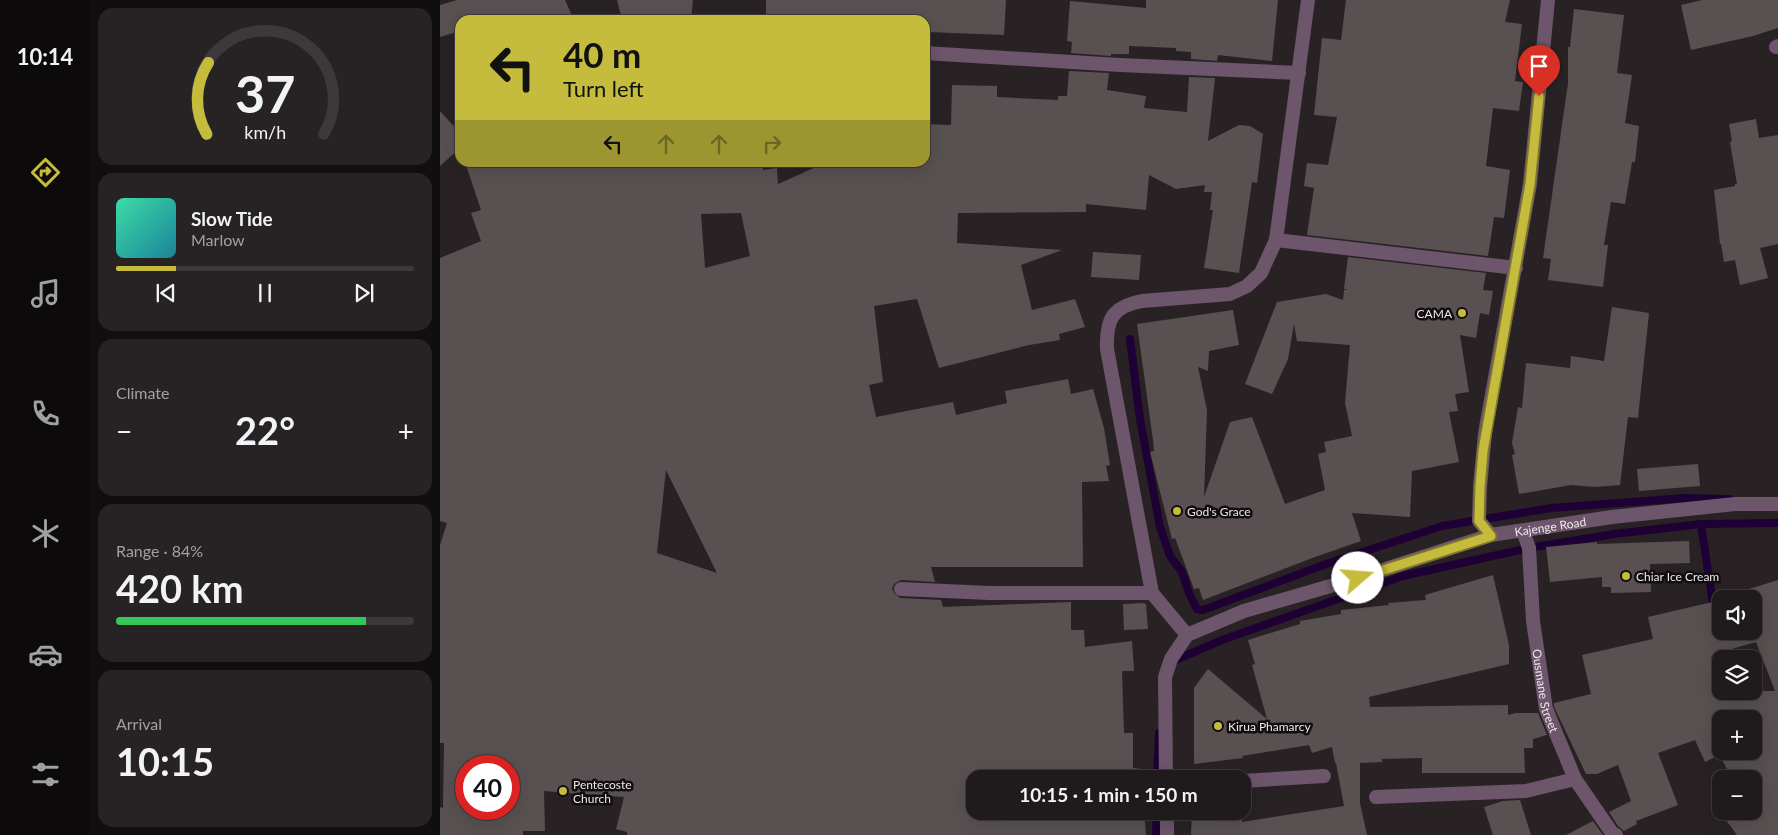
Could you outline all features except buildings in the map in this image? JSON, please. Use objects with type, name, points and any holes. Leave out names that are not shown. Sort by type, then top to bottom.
[{"type":"street","points":[[1166,770],[1166,677],[1171,658],[1187,635],[1152,593],[1107,349],[1106,330],[1110,320],[1118,310],[1129,304],[1142,301],[1230,294],[1247,286],[1261,273],[1276,240],[1308,0]]},
{"type":"street","points":[[1491,536],[1479,521],[1485,433],[1530,184],[1548,0]]},
{"type":"street","points":[[930,53],[1120,65],[1298,73]]},
{"type":"street","points":[[1276,240],[1516,268]]},
{"type":"street","name":"Kajenge Road","points":[[1187,635],[1244,611],[1358,578],[1491,536],[1612,517],[1735,504],[1778,504]]},
{"type":"street","name":"Ousmane Street","points":[[1523,531],[1529,548],[1533,621],[1546,709],[1575,779],[1612,833],[1616,835]]},
{"type":"street","points":[[901,589],[988,593],[1152,593]]},
{"type":"street","points":[[1251,780],[1324,776]]},
{"type":"street","points":[[1376,797],[1526,791],[1575,779]]},
{"type":"street","points":[[1167,820],[1167,835]]},
{"type":"waterway","points":[[1130,339],[1140,419],[1160,527],[1170,556],[1182,572],[1197,609],[1203,610],[1326,564],[1442,526],[1551,508],[1685,498],[1730,499]]},
{"type":"waterway","points":[[1712,598],[1701,524],[1778,523]]},
{"type":"waterway","points":[[1171,662],[1222,640],[1403,576],[1529,548],[1614,534],[1701,524]]},
{"type":"waterway","points":[[1722,642],[1725,650]]},
{"type":"waterway","points":[[1157,770],[1159,733]]},
{"type":"waterway","points":[[1156,835],[1157,820]]},
{"type":"place","name":"CAMA","points":[[1462,313]]},
{"type":"place","name":"God's Grace","points":[[1177,511]]},
{"type":"place","name":"Chiar Ice Cream","points":[[1626,576]]},
{"type":"place","name":"Kirua Phamarcy","points":[[1218,726]]},
{"type":"place","name":"Pentecoste Church","points":[[563,791]]},
{"type":"route","points":[[1358,578],[1491,536],[1479,521],[1483,451],[1530,184],[1539,96]]}]
